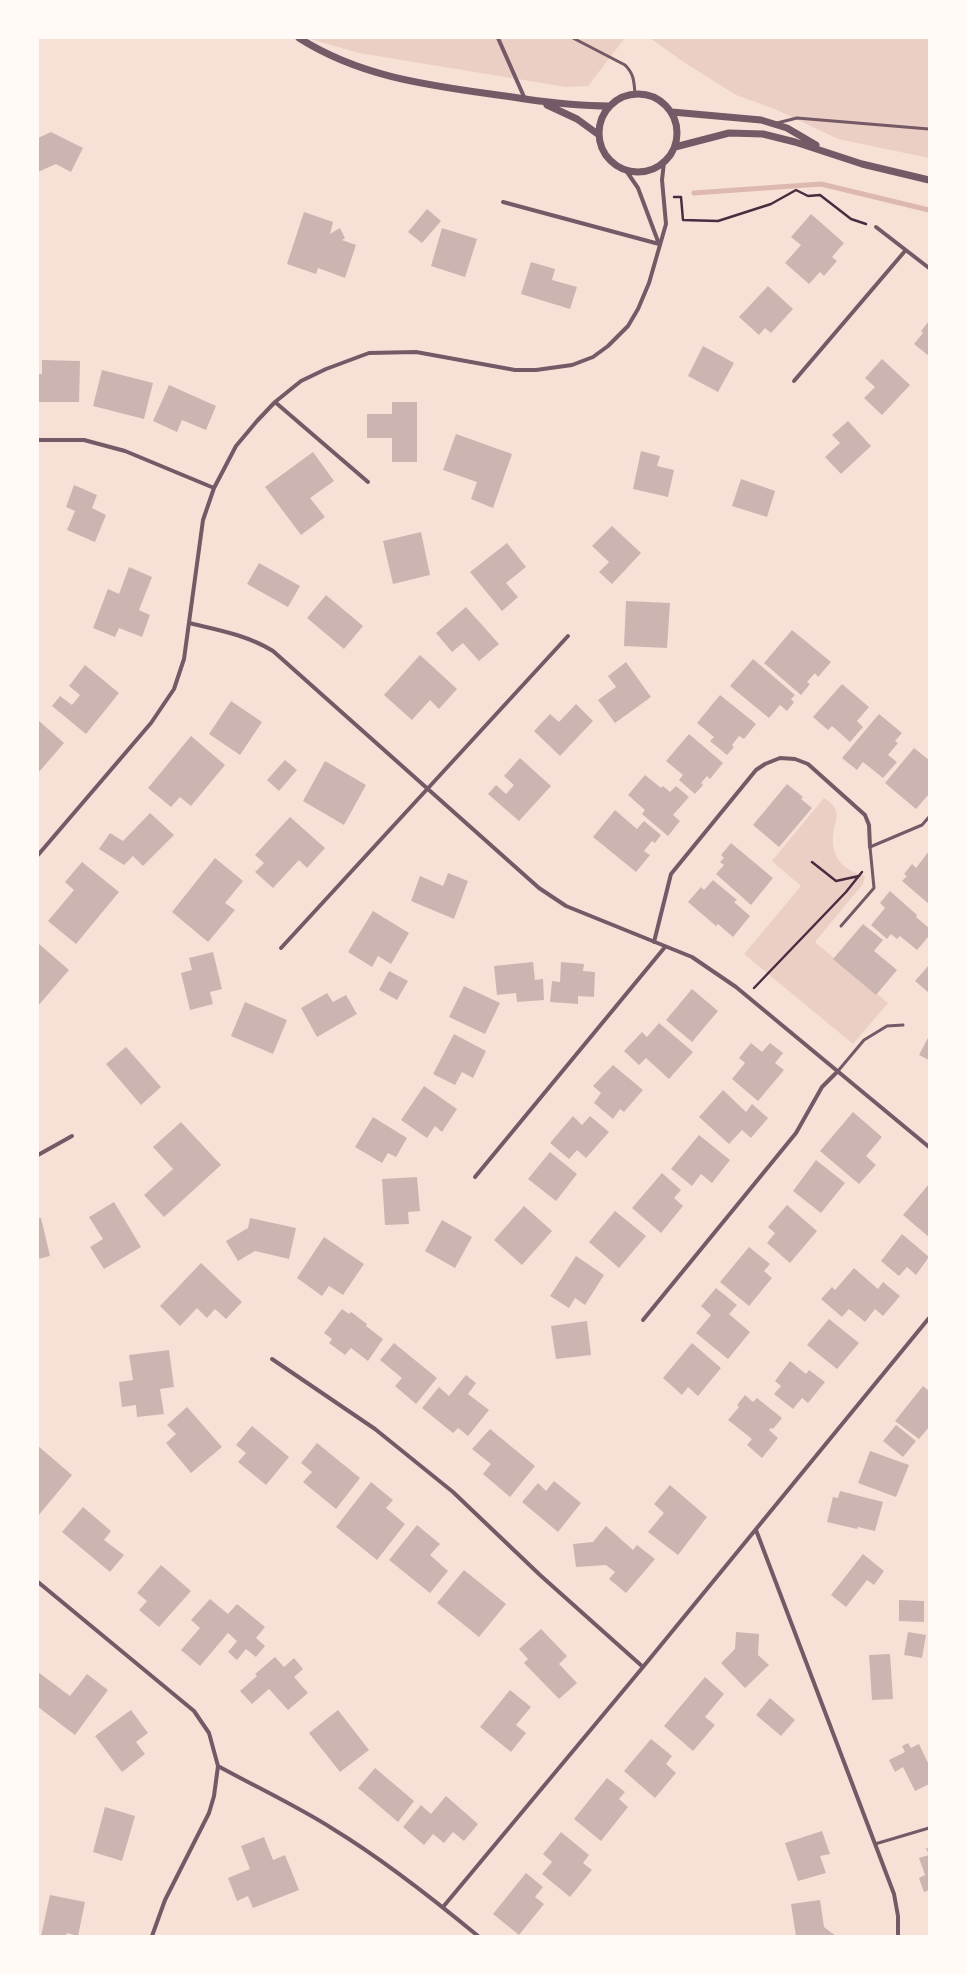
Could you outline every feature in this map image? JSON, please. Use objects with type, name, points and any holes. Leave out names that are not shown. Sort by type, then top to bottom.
[{"type":"street","points":[[299,38],[314,48],[349,64],[414,83],[541,102],[578,106],[609,106]]},
{"type":"street","points":[[498,38],[525,99]]},
{"type":"street","points":[[625,170],[642,172],[651,170],[664,162],[675,147],[678,135],[677,123],[668,106],[656,98],[642,94],[621,97],[609,106],[603,115],[599,135],[607,156],[615,164],[625,170],[638,188],[659,244]]},
{"type":"street","points":[[541,102],[577,119],[599,135]]},
{"type":"street","points":[[672,112],[761,120],[787,128],[828,152]]},
{"type":"street","points":[[675,147],[728,133],[763,134],[828,152],[862,164],[929,180]]},
{"type":"street","points":[[38,855],[151,723],[174,689],[184,659],[203,520],[214,488],[236,446],[275,402],[301,381],[326,369],[369,353],[416,352],[515,370],[536,370],[572,365],[593,358],[608,346],[628,326],[638,309],[649,283],[666,224],[662,180],[664,162]]},
{"type":"street","points":[[503,202],[659,244]]},
{"type":"street","points":[[876,227],[905,251],[929,268]]},
{"type":"street","points":[[794,381],[905,251]]},
{"type":"street","points":[[275,402],[368,482]]},
{"type":"street","points":[[38,440],[84,440],[125,451],[214,488]]},
{"type":"street","points":[[189,623],[256,640],[273,651],[539,888],[566,906],[692,957],[747,996],[929,1147]]},
{"type":"street","points":[[281,948],[568,636]]},
{"type":"street","points":[[654,942],[671,874],[679,862],[756,770],[766,764],[780,758],[795,759],[808,764],[865,815],[868,825],[870,847]]},
{"type":"street","points":[[475,1177],[665,947]]},
{"type":"street","points":[[643,1320],[796,1133],[822,1087],[838,1071]]},
{"type":"street","points":[[38,1155],[72,1136]]},
{"type":"street","points":[[443,1907],[643,1667],[929,1318]]},
{"type":"street","points":[[272,1359],[375,1429],[453,1492],[540,1575],[643,1667]]},
{"type":"street","points":[[756,1530],[894,1894],[898,1916],[898,1936]]},
{"type":"street","points":[[38,1582],[194,1711],[209,1733],[218,1766],[214,1796],[209,1813],[165,1900],[152,1936]]},
{"type":"street","points":[[218,1766],[332,1828],[443,1907],[478,1936]]},
{"type":"lane","points":[[573,38],[625,65],[630,70],[634,78],[635,94]]},
{"type":"lane","points":[[774,124],[798,118],[929,129]]},
{"type":"lane","points":[[841,926],[874,888],[870,847],[922,825],[929,817]]},
{"type":"lane","points":[[838,1071],[864,1040],[887,1026],[903,1025]]},
{"type":"lane","points":[[875,1844],[929,1828]]},
{"type":"path","points":[[664,198],[681,197],[683,220],[718,221],[771,204],[796,190],[808,196],[820,195],[851,219],[876,227]]},
{"type":"path","points":[[812,862],[836,881],[859,876]]},
{"type":"path","points":[[747,996],[865,869]]},
{"type":"shaded area","points":[[307,38],[625,38],[588,86],[566,87],[359,53]]},
{"type":"shaded area","points":[[650,38],[929,38],[929,158],[838,139],[777,110],[736,95],[682,61]]},
{"type":"shaded area","points":[[824,798],[833,805],[837,813],[833,838],[835,854],[843,865],[849,870],[865,876],[863,884],[815,942],[888,1003],[853,1044],[744,954],[801,886],[772,861]]},
{"type":"building","points":[[51,132],[83,148],[71,172],[56,164],[38,172],[38,138]]},
{"type":"building","points":[[427,209],[441,221],[422,243],[408,232]]},
{"type":"building","points":[[304,212],[333,222],[330,234],[340,228],[345,238],[342,240],[356,245],[345,278],[318,268],[316,274],[287,264]]},
{"type":"building","points":[[811,214],[844,243],[832,257],[837,261],[824,276],[820,272],[809,284],[785,263],[801,245],[791,237]]},
{"type":"building","points":[[442,228],[477,239],[465,277],[431,266]]},
{"type":"building","points":[[531,262],[555,269],[552,280],[577,287],[570,309],[521,294]]},
{"type":"building","points":[[768,286],[793,309],[771,333],[765,328],[759,335],[739,317]]},
{"type":"building","points":[[929,321],[929,356],[914,344],[923,333],[921,331]]},
{"type":"building","points":[[703,346],[734,363],[718,392],[688,376]]},
{"type":"building","points":[[882,359],[910,385],[882,415],[864,398],[875,387],[865,378]]},
{"type":"building","points":[[42,360],[80,361],[79,402],[38,402],[38,374],[42,374]]},
{"type":"building","points":[[102,370],[153,383],[144,419],[93,406]]},
{"type":"building","points":[[169,385],[216,406],[206,430],[182,420],[177,432],[153,421]]},
{"type":"building","points":[[392,402],[417,402],[417,462],[392,462],[392,438],[367,438],[367,414],[392,414]]},
{"type":"building","points":[[848,421],[871,446],[841,474],[825,457],[840,443],[832,435]]},
{"type":"building","points":[[456,434],[512,454],[493,508],[471,499],[477,482],[443,470]]},
{"type":"building","points":[[641,451],[660,456],[657,466],[674,470],[668,497],[633,489]]},
{"type":"building","points":[[313,452],[334,481],[310,498],[325,517],[301,535],[265,487]]},
{"type":"building","points":[[741,479],[775,491],[767,517],[732,506]]},
{"type":"building","points":[[74,485],[97,495],[92,508],[106,515],[95,542],[67,530],[75,511],[66,507]]},
{"type":"building","points":[[612,526],[641,553],[612,584],[599,572],[609,562],[592,546]]},
{"type":"building","points":[[421,532],[430,575],[393,584],[383,541]]},
{"type":"building","points":[[507,543],[526,567],[506,583],[518,597],[502,611],[470,572]]},
{"type":"building","points":[[259,563],[300,586],[288,607],[247,584]]},
{"type":"building","points":[[129,567],[152,577],[139,610],[150,615],[142,637],[119,628],[115,637],[93,628],[108,589],[119,594]]},
{"type":"building","points":[[326,595],[363,626],[344,649],[307,618]]},
{"type":"building","points":[[626,601],[670,603],[667,648],[624,646]]},
{"type":"building","points":[[466,607],[499,644],[479,661],[463,643],[452,652],[436,633]]},
{"type":"building","points":[[792,630],[831,662],[818,677],[815,673],[807,682],[810,684],[801,695],[764,663]]},
{"type":"building","points":[[420,655],[457,689],[439,709],[430,700],[412,720],[384,695]]},
{"type":"building","points":[[753,659],[795,695],[791,699],[794,702],[787,711],[780,705],[769,718],[730,686]]},
{"type":"building","points":[[626,662],[651,697],[615,723],[598,700],[616,687],[608,676]]},
{"type":"building","points":[[85,665],[119,693],[86,734],[52,706],[60,696],[72,705],[80,695],[69,686]]},
{"type":"building","points":[[842,684],[869,707],[857,721],[863,727],[850,742],[832,726],[828,730],[813,717]]},
{"type":"building","points":[[720,695],[756,724],[744,739],[739,736],[732,745],[734,747],[727,755],[710,741],[714,737],[697,723]]},
{"type":"building","points":[[231,701],[262,722],[240,755],[209,734]]},
{"type":"building","points":[[576,704],[593,721],[560,756],[534,731],[550,714],[559,722]]},
{"type":"building","points":[[879,714],[902,733],[895,741],[898,743],[888,755],[897,762],[883,778],[863,762],[857,770],[842,758]]},
{"type":"building","points":[[39,721],[64,743],[38,773],[38,722]]},
{"type":"building","points":[[689,734],[723,763],[710,779],[707,776],[701,783],[703,785],[695,794],[679,780],[683,775],[666,761]]},
{"type":"building","points":[[191,736],[225,765],[191,806],[180,797],[171,807],[148,788]]},
{"type":"building","points":[[914,748],[929,760],[929,794],[916,809],[885,783]]},
{"type":"building","points":[[520,758],[551,786],[519,821],[488,794],[496,785],[506,794],[514,785],[504,776]]},
{"type":"building","points":[[285,760],[297,770],[279,791],[267,780]]},
{"type":"building","points":[[325,761],[366,785],[344,825],[303,801]]},
{"type":"building","points":[[645,775],[661,788],[663,786],[670,792],[676,786],[689,797],[673,815],[680,821],[668,836],[642,814],[645,810],[628,795]]},
{"type":"building","points":[[787,784],[803,797],[801,799],[812,808],[779,847],[753,825]]},
{"type":"building","points":[[615,810],[637,829],[644,821],[661,835],[655,843],[652,841],[644,851],[650,855],[636,872],[593,837]]},
{"type":"building","points":[[150,813],[174,835],[143,866],[133,856],[124,865],[99,849],[110,833],[123,841]]},
{"type":"building","points":[[290,817],[325,848],[307,868],[299,860],[273,888],[255,872],[264,863],[255,855]]},
{"type":"building","points":[[731,843],[773,878],[751,905],[716,874],[724,865],[720,862],[724,858],[721,855]]},
{"type":"building","points":[[929,851],[929,904],[902,881],[907,876],[904,874],[912,864],[916,868]]},
{"type":"building","points":[[215,858],[243,881],[225,903],[235,910],[208,942],[172,912]]},
{"type":"building","points":[[82,862],[119,892],[76,944],[48,921],[74,890],[65,882]]},
{"type":"building","points":[[448,873],[468,881],[454,919],[411,901],[420,876],[443,886]]},
{"type":"building","points":[[713,880],[737,900],[734,902],[750,916],[733,937],[718,924],[716,926],[688,902],[701,887],[704,890]]},
{"type":"building","points":[[890,891],[929,928],[929,936],[917,950],[900,936],[897,939],[891,934],[887,939],[871,925],[885,908],[880,903]]},
{"type":"building","points":[[373,911],[409,933],[391,964],[378,956],[372,967],[348,952]]},
{"type":"building","points":[[863,924],[883,940],[874,951],[897,970],[876,995],[833,959]]},
{"type":"building","points":[[39,944],[69,970],[38,1006],[38,945]]},
{"type":"building","points":[[213,952],[222,989],[210,992],[213,1004],[190,1010],[181,973],[192,970],[189,958]]},
{"type":"building","points":[[533,962],[535,980],[543,979],[544,1000],[517,1002],[516,993],[497,995],[494,966]]},
{"type":"building","points":[[561,962],[584,964],[583,971],[595,972],[594,997],[578,996],[578,1004],[550,1002],[552,981],[560,982]]},
{"type":"building","points":[[929,965],[929,993],[915,981]]},
{"type":"building","points":[[389,971],[408,981],[397,1000],[379,990]]},
{"type":"building","points":[[464,986],[500,1003],[485,1034],[449,1017]]},
{"type":"building","points":[[692,989],[718,1011],[692,1042],[666,1020]]},
{"type":"building","points":[[327,993],[333,1002],[346,995],[357,1014],[317,1037],[301,1008]]},
{"type":"building","points":[[245,1002],[287,1020],[273,1054],[231,1036]]},
{"type":"building","points":[[659,1023],[693,1052],[669,1079],[646,1058],[639,1065],[624,1051],[642,1032],[647,1037]]},
{"type":"building","points":[[454,1034],[486,1051],[473,1078],[462,1072],[455,1085],[433,1074]]},
{"type":"building","points":[[929,1036],[929,1060],[919,1055]]},
{"type":"building","points":[[751,1043],[762,1052],[770,1043],[783,1053],[775,1063],[784,1070],[758,1101],[732,1079],[745,1063],[739,1058]]},
{"type":"building","points":[[126,1047],[161,1087],[141,1105],[106,1064]]},
{"type":"building","points":[[613,1065],[643,1090],[624,1112],[620,1109],[613,1119],[594,1103],[601,1093],[593,1086]]},
{"type":"building","points":[[424,1086],[457,1109],[442,1132],[435,1126],[427,1138],[401,1120]]},
{"type":"building","points":[[723,1090],[746,1112],[752,1104],[768,1118],[751,1138],[742,1130],[729,1144],[699,1117]]},
{"type":"building","points":[[853,1112],[882,1137],[866,1156],[876,1165],[859,1184],[820,1151]]},
{"type":"building","points":[[573,1116],[582,1125],[590,1116],[609,1132],[586,1158],[577,1150],[569,1159],[550,1143]]},
{"type":"building","points":[[373,1117],[407,1138],[396,1157],[388,1153],[382,1163],[355,1147]]},
{"type":"building","points":[[181,1122],[221,1165],[164,1217],[144,1195],[173,1169],[153,1147]]},
{"type":"building","points":[[699,1135],[730,1160],[712,1183],[701,1174],[692,1186],[671,1169]]},
{"type":"building","points":[[550,1152],[577,1174],[556,1201],[528,1179]]},
{"type":"building","points":[[816,1160],[845,1183],[821,1213],[793,1191]]},
{"type":"building","points":[[662,1173],[681,1190],[674,1198],[683,1206],[661,1233],[632,1208]]},
{"type":"building","points":[[417,1177],[420,1211],[408,1212],[409,1224],[385,1225],[382,1179]]},
{"type":"building","points":[[929,1184],[929,1237],[903,1215]]},
{"type":"building","points":[[114,1202],[141,1247],[104,1269],[90,1247],[103,1239],[89,1217]]},
{"type":"building","points":[[787,1205],[817,1231],[790,1263],[767,1243],[775,1233],[768,1227]]},
{"type":"building","points":[[524,1206],[552,1231],[522,1265],[494,1240]]},
{"type":"building","points":[[615,1211],[646,1236],[619,1268],[589,1242]]},
{"type":"building","points":[[38,1218],[41,1218],[50,1256],[38,1259]]},
{"type":"building","points":[[250,1218],[296,1228],[289,1259],[255,1251],[238,1261],[226,1241],[248,1228]]},
{"type":"building","points":[[442,1220],[472,1237],[455,1268],[425,1251]]},
{"type":"building","points":[[902,1234],[929,1257],[916,1275],[907,1267],[899,1276],[881,1261]]},
{"type":"building","points":[[324,1237],[364,1264],[343,1295],[329,1286],[322,1296],[297,1278]]},
{"type":"building","points":[[749,1247],[770,1264],[764,1271],[772,1278],[749,1306],[720,1282]]},
{"type":"building","points":[[576,1256],[604,1275],[585,1305],[575,1298],[569,1308],[550,1296]]},
{"type":"building","points":[[201,1263],[242,1302],[226,1319],[215,1309],[207,1318],[197,1308],[180,1326],[160,1306]]},
{"type":"building","points":[[854,1268],[878,1289],[883,1282],[900,1296],[883,1316],[875,1309],[865,1322],[849,1309],[842,1317],[821,1299],[832,1287],[835,1290]]},
{"type":"building","points":[[716,1288],[737,1305],[729,1314],[750,1332],[728,1359],[696,1333],[711,1315],[701,1306]]},
{"type":"building","points":[[342,1309],[349,1314],[351,1312],[383,1339],[368,1361],[351,1348],[345,1355],[329,1343],[332,1339],[324,1333]]},
{"type":"building","points":[[829,1319],[859,1343],[837,1369],[807,1345]]},
{"type":"building","points":[[587,1321],[591,1355],[556,1359],[551,1326]]},
{"type":"building","points":[[394,1343],[437,1378],[416,1404],[395,1386],[402,1378],[380,1360]]},
{"type":"building","points":[[692,1343],[721,1368],[698,1396],[688,1387],[682,1395],[663,1378]]},
{"type":"building","points":[[169,1350],[174,1387],[160,1389],[164,1414],[137,1417],[136,1405],[122,1407],[119,1382],[133,1380],[129,1355]]},
{"type":"building","points":[[790,1361],[806,1374],[809,1370],[825,1382],[808,1403],[802,1398],[793,1409],[774,1394],[781,1386],[775,1381]]},
{"type":"building","points":[[466,1375],[476,1383],[468,1394],[489,1410],[468,1436],[458,1428],[453,1433],[422,1408],[439,1387],[449,1396]]},
{"type":"building","points":[[923,1386],[929,1391],[929,1427],[919,1439],[895,1421]]},
{"type":"building","points":[[745,1395],[753,1402],[757,1398],[782,1418],[773,1429],[771,1428],[769,1430],[778,1438],[762,1458],[747,1445],[752,1439],[728,1420],[739,1407],[737,1405]]},
{"type":"building","points":[[187,1407],[222,1447],[191,1473],[166,1443],[176,1434],[167,1425]]},
{"type":"building","points":[[896,1425],[916,1441],[903,1457],[883,1441]]},
{"type":"building","points":[[252,1426],[289,1457],[266,1485],[238,1462],[246,1453],[236,1445]]},
{"type":"building","points":[[490,1429],[535,1466],[510,1497],[483,1474],[491,1464],[472,1449]]},
{"type":"building","points":[[317,1443],[360,1478],[336,1509],[303,1482],[312,1472],[301,1463]]},
{"type":"building","points":[[38,1446],[72,1475],[38,1516]]},
{"type":"building","points":[[870,1451],[909,1465],[896,1497],[858,1483]]},
{"type":"building","points":[[554,1481],[581,1503],[558,1532],[522,1502],[538,1483],[546,1491]]},
{"type":"building","points":[[371,1482],[393,1500],[386,1508],[405,1524],[377,1560],[336,1527]]},
{"type":"building","points":[[670,1485],[707,1517],[678,1555],[648,1532],[664,1513],[654,1504]]},
{"type":"building","points":[[840,1491],[883,1502],[875,1531],[858,1527],[857,1529],[827,1522],[833,1497],[838,1498]]},
{"type":"building","points":[[83,1507],[111,1531],[104,1540],[124,1555],[110,1572],[62,1532]]},
{"type":"building","points":[[417,1525],[440,1544],[430,1555],[448,1571],[430,1593],[389,1560]]},
{"type":"building","points":[[606,1526],[633,1550],[637,1545],[655,1559],[626,1593],[609,1579],[615,1572],[606,1565],[576,1567],[573,1544],[593,1542]]},
{"type":"building","points":[[863,1554],[884,1571],[874,1585],[867,1580],[846,1607],[831,1595]]},
{"type":"building","points":[[161,1565],[191,1591],[159,1627],[139,1610],[147,1601],[137,1593]]},
{"type":"building","points":[[464,1570],[506,1604],[479,1637],[437,1603]]},
{"type":"building","points":[[210,1599],[228,1614],[237,1604],[265,1627],[256,1638],[265,1646],[256,1657],[246,1649],[237,1660],[228,1652],[237,1641],[228,1633],[200,1666],[181,1650],[200,1628],[191,1620]]},
{"type":"building","points":[[899,1600],[924,1601],[924,1622],[899,1621]]},
{"type":"building","points":[[541,1629],[567,1656],[559,1664],[577,1683],[559,1699],[524,1663],[528,1659],[519,1649]]},
{"type":"building","points":[[736,1632],[759,1634],[758,1655],[769,1665],[745,1688],[721,1663],[735,1649]]},
{"type":"building","points":[[908,1632],[926,1635],[922,1658],[904,1655]]},
{"type":"building","points":[[890,1654],[893,1699],[872,1700],[869,1655]]},
{"type":"building","points":[[275,1657],[284,1667],[294,1658],[303,1669],[294,1677],[308,1693],[288,1710],[269,1689],[252,1704],[240,1691],[257,1676],[255,1674]]},
{"type":"building","points":[[38,1672],[70,1696],[87,1674],[108,1690],[75,1735],[38,1707]]},
{"type":"building","points":[[705,1677],[724,1694],[705,1717],[715,1725],[693,1751],[664,1726]]},
{"type":"building","points":[[510,1690],[531,1707],[516,1725],[526,1733],[511,1752],[480,1727]]},
{"type":"building","points":[[770,1698],[795,1720],[781,1736],[756,1715]]},
{"type":"building","points":[[131,1710],[148,1733],[136,1742],[145,1754],[122,1772],[95,1736]]},
{"type":"building","points":[[338,1710],[369,1750],[340,1772],[309,1733]]},
{"type":"building","points":[[651,1739],[672,1756],[666,1764],[676,1773],[655,1798],[624,1771]]},
{"type":"building","points":[[908,1743],[911,1748],[919,1744],[929,1765],[929,1784],[915,1791],[903,1767],[895,1772],[889,1760],[905,1752],[902,1746]]},
{"type":"building","points":[[375,1768],[414,1801],[398,1822],[358,1788]]},
{"type":"building","points":[[607,1778],[625,1792],[619,1799],[628,1807],[601,1841],[574,1819]]},
{"type":"building","points":[[446,1796],[478,1824],[464,1841],[453,1832],[444,1843],[433,1834],[424,1845],[403,1827],[421,1805],[431,1814]]},
{"type":"building","points":[[105,1807],[135,1816],[122,1861],[93,1852]]},
{"type":"building","points":[[822,1831],[830,1854],[820,1856],[826,1873],[798,1881],[785,1843]]},
{"type":"building","points":[[561,1832],[589,1855],[583,1863],[592,1870],[570,1897],[542,1874],[552,1862],[543,1854]]},
{"type":"building","points":[[264,1837],[273,1860],[285,1855],[299,1890],[253,1908],[248,1896],[237,1901],[228,1878],[250,1869],[241,1846]]},
{"type":"building","points":[[926,1848],[929,1848],[929,1855]]},
{"type":"building","points":[[929,1855],[929,1890],[924,1892],[919,1878],[925,1875],[919,1858]]},
{"type":"building","points":[[526,1873],[543,1887],[535,1897],[544,1904],[519,1935],[493,1914]]},
{"type":"building","points":[[50,1895],[85,1902],[78,1936],[67,1933],[66,1936],[41,1936]]},
{"type":"building","points":[[820,1900],[824,1927],[836,1936],[796,1936],[791,1904]]},
{"type":"waterway","points":[[694,193],[821,184],[929,210]]}]
